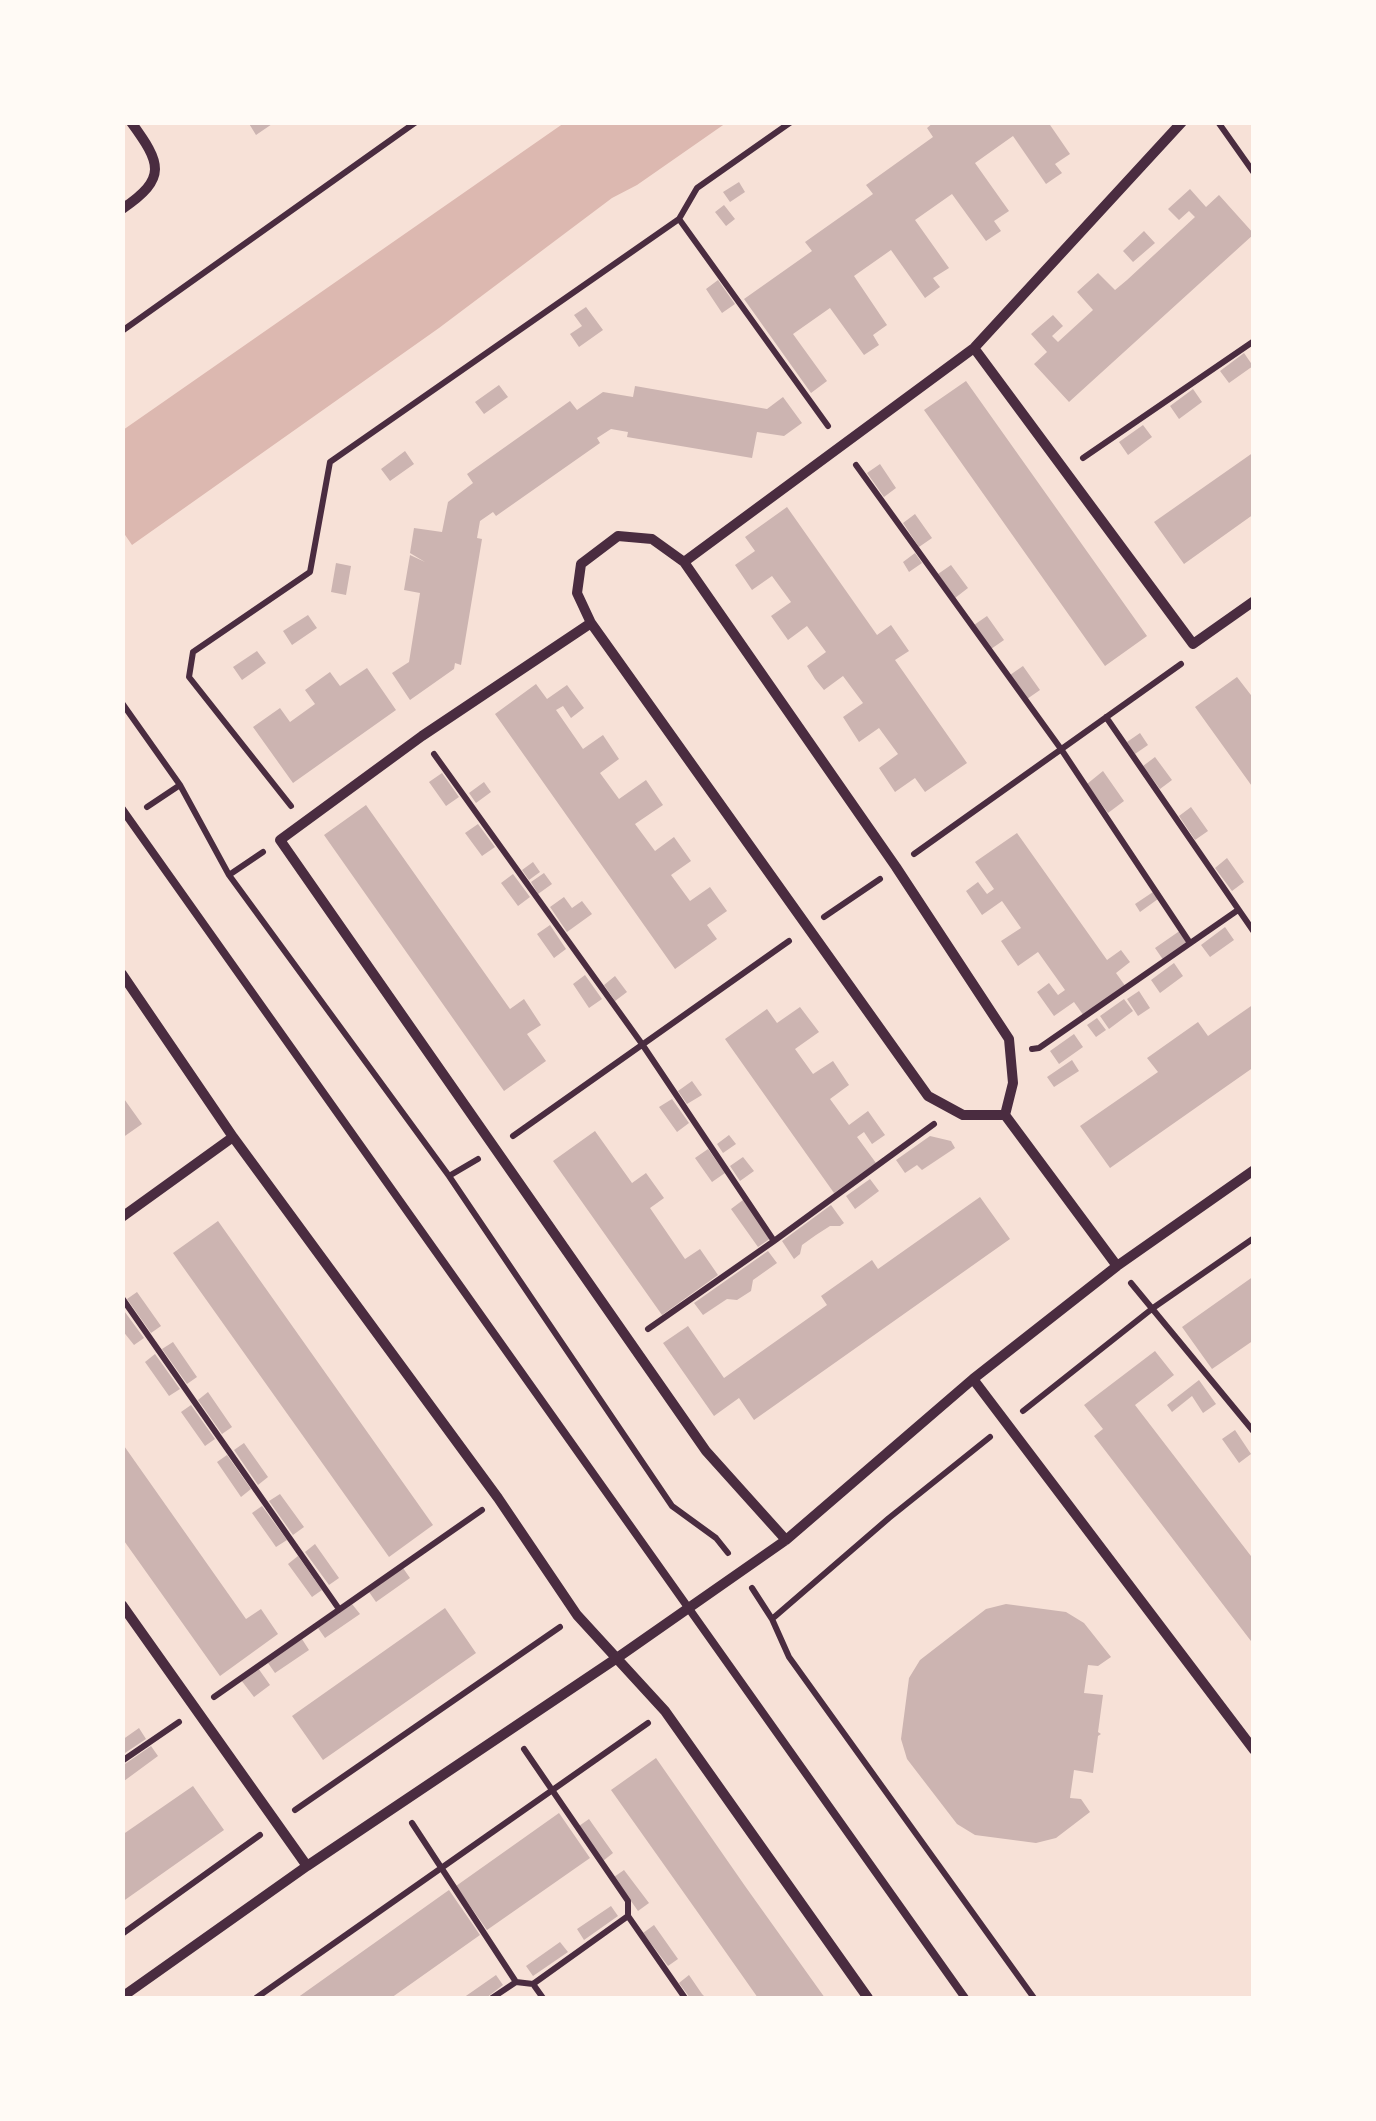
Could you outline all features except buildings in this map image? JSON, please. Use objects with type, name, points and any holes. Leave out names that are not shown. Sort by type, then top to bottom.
[{"type":"street","points":[[122,209],[147,192],[156,168],[151,150],[131,122]]},
{"type":"street","points":[[684,562],[974,348],[1182,122]]},
{"type":"street","points":[[974,348],[1193,644],[1254,601]]},
{"type":"street","points":[[1006,1115],[962,1115],[928,1096],[591,623],[576,593],[581,564],[618,536],[652,539],[684,562],[896,867],[1009,1039],[1013,1083],[1006,1115],[1118,1266]]},
{"type":"street","points":[[591,623],[422,736],[280,840],[706,1451],[786,1540]]},
{"type":"street","points":[[122,974],[233,1137],[498,1498],[577,1614],[665,1711],[868,1998]]},
{"type":"street","points":[[122,1217],[233,1137]]},
{"type":"street","points":[[122,1997],[307,1866],[786,1540],[974,1379],[1118,1266],[1254,1170]]},
{"type":"street","points":[[974,1379],[1254,1750]]},
{"type":"street","points":[[122,1605],[307,1866]]},
{"type":"lane","points":[[122,808],[965,1998]]},
{"type":"path","points":[[303,821],[189,677],[193,652],[310,572],[330,462],[679,219],[697,188],[791,122]]},
{"type":"path","points":[[1218,122],[1254,173]]},
{"type":"path","points":[[122,331],[412,124]]},
{"type":"path","points":[[679,219],[1061,749],[1190,943]]},
{"type":"path","points":[[1065,470],[1254,341]]},
{"type":"path","points":[[122,703],[180,786],[229,874],[449,1176],[672,1506],[716,1538],[741,1570],[772,1619],[788,1657],[1034,1998]]},
{"type":"path","points":[[1106,717],[1254,932]]},
{"type":"path","points":[[422,736],[642,1044],[774,1241]]},
{"type":"path","points":[[229,874],[280,840]]},
{"type":"path","points":[[1010,1050],[1039,1048],[1238,910]]},
{"type":"path","points":[[630,1342],[934,1125],[943,1104]]},
{"type":"path","points":[[1118,1266],[1253,1430]]},
{"type":"path","points":[[122,1298],[339,1610]]},
{"type":"path","points":[[122,1761],[498,1498]]},
{"type":"path","points":[[122,1934],[577,1614]]},
{"type":"path","points":[[256,1998],[665,1711]]},
{"type":"path","points":[[510,1729],[628,1901],[628,1916],[686,1998]]},
{"type":"path","points":[[399,1804],[516,1982]]},
{"type":"path","points":[[492,1998],[516,1982],[532,1984],[628,1916]]},
{"type":"path","points":[[532,1984],[543,1998]]},
{"type":"shaded area","points":[[564,123],[726,123],[612,198],[439,328],[132,545],[123,532],[123,430]]}]
